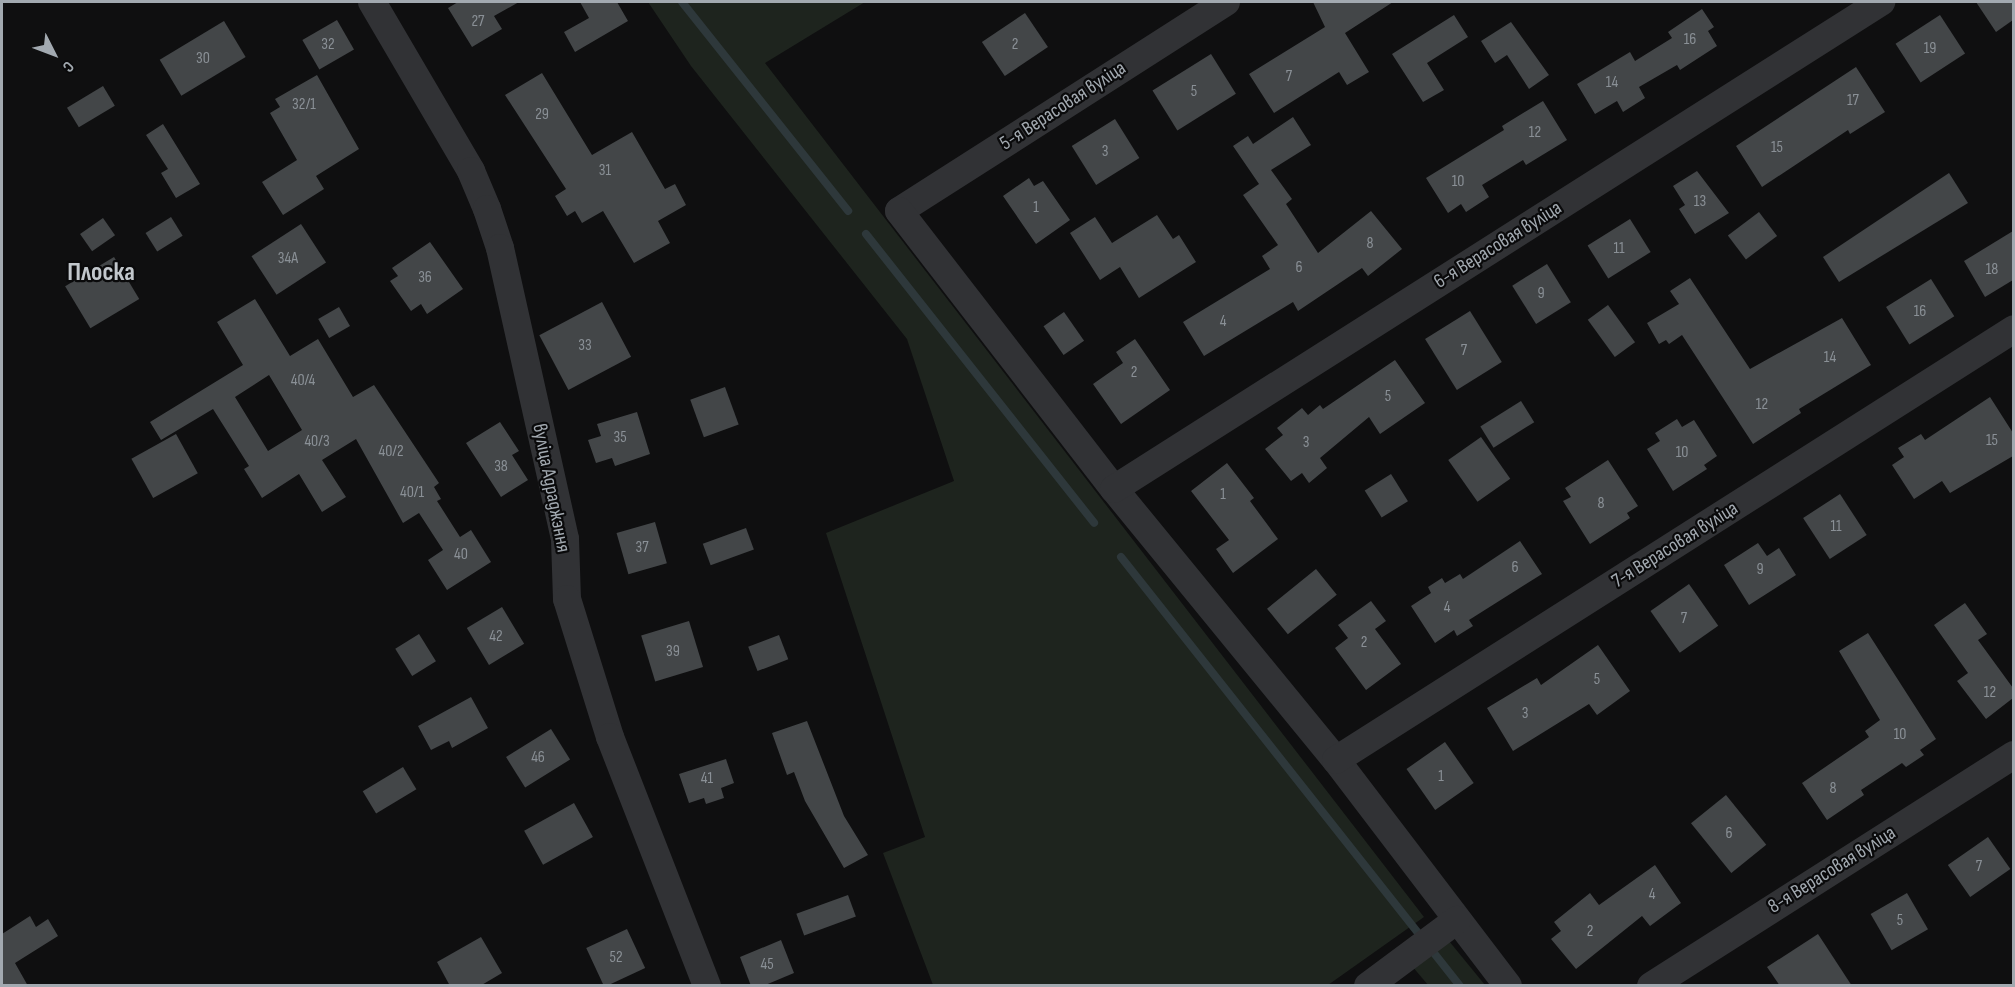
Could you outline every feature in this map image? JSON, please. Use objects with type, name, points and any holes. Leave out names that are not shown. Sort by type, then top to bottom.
[{"type":"street","name":"вуліца Адраджэння","points":[[372,2],[460,152],[488,209],[500,248],[565,539],[567,599],[610,737],[707,986]]},
{"type":"street","name":"5-я Верасовая вуліца","points":[[1114,489],[899,211],[1226,2]]},
{"type":"street","name":"6-я Верасовая вуліца","points":[[1114,489],[1881,2]]},
{"type":"street","name":"7-я Верасовая вуліца","points":[[1336,760],[2013,329]]},
{"type":"street","points":[[1114,489],[1336,760],[1449,926],[1509,986]]},
{"type":"street","name":"8-я Верасовая вуліца","points":[[1651,986],[2013,755]]},
{"type":"street","points":[[1368,986],[1403,970],[1449,926]]},
{"type":"shaded area","points":[[648,2],[865,2],[765,63],[1424,917],[1328,985],[933,985],[883,853],[925,837],[826,533],[954,481],[907,339],[691,66]]},
{"type":"shaded area","points":[[1449,941],[1485,985],[1428,985],[1412,966]]},
{"type":"building","points":[[458,2],[519,2],[494,16],[502,29],[472,47],[448,8]]},
{"type":"building","points":[[580,2],[617,2],[628,21],[575,52],[564,32],[589,18]]},
{"type":"building","points":[[1313,2],[1393,2],[1345,33],[1369,72],[1347,85],[1339,72],[1274,113],[1249,74],[1325,27]]},
{"type":"building","points":[[1976,2],[2013,2],[2013,20],[1996,32]]},
{"type":"building","points":[[1702,9],[1714,27],[1708,31],[1717,46],[1680,70],[1677,65],[1639,87],[1645,98],[1623,112],[1617,101],[1595,114],[1577,84],[1630,52],[1635,61],[1672,38],[1668,32]]},
{"type":"building","points":[[1025,13],[1048,47],[1005,76],[982,42]]},
{"type":"building","points":[[1454,15],[1468,37],[1427,63],[1444,90],[1423,102],[1392,54]]},
{"type":"building","points":[[1940,15],[1965,54],[1921,82],[1896,44]]},
{"type":"building","points":[[337,20],[354,49],[319,69],[302,40]]},
{"type":"building","points":[[224,21],[246,57],[181,96],[160,60]]},
{"type":"building","points":[[1511,22],[1549,75],[1529,89],[1507,55],[1495,63],[1481,41]]},
{"type":"building","points":[[1211,54],[1236,94],[1177,130],[1152,91]]},
{"type":"building","points":[[1856,67],[1885,112],[1850,134],[1848,130],[1762,187],[1736,146]]},
{"type":"building","points":[[542,73],[592,155],[632,132],[665,189],[675,184],[686,205],[658,221],[670,243],[634,263],[603,211],[582,223],[575,211],[567,216],[555,196],[566,189],[505,95]]},
{"type":"building","points":[[317,75],[359,149],[316,176],[324,189],[283,215],[262,182],[297,160],[270,113],[280,107],[275,99]]},
{"type":"building","points":[[103,86],[115,106],[79,127],[67,108]]},
{"type":"building","points":[[1543,101],[1567,140],[1526,165],[1523,160],[1482,185],[1489,197],[1466,212],[1461,204],[1448,213],[1426,178],[1504,130],[1502,126]]},
{"type":"building","points":[[1293,117],[1311,145],[1271,170],[1292,199],[1286,204],[1318,253],[1371,211],[1402,249],[1368,276],[1362,268],[1298,311],[1293,302],[1204,356],[1183,322],[1270,269],[1262,256],[1278,245],[1243,195],[1259,184],[1233,146],[1248,136],[1253,144]]},
{"type":"building","points":[[1115,119],[1139,158],[1096,185],[1072,146]]},
{"type":"building","points":[[163,124],[200,184],[176,198],[161,173],[168,169],[146,135]]},
{"type":"building","points":[[1697,171],[1729,213],[1695,234],[1679,209],[1685,205],[1673,186]]},
{"type":"building","points":[[1949,173],[1968,203],[1839,282],[1823,257]]},
{"type":"building","points":[[1029,178],[1034,186],[1043,181],[1070,220],[1036,244],[1003,196]]},
{"type":"building","points":[[1759,212],[1777,236],[1746,259],[1728,235]]},
{"type":"building","points":[[1157,215],[1173,239],[1179,235],[1196,262],[1139,298],[1120,267],[1100,280],[1070,233],[1095,217],[1112,243]]},
{"type":"building","points":[[171,217],[183,236],[157,252],[146,233]]},
{"type":"building","points":[[103,218],[115,235],[92,251],[80,234]]},
{"type":"building","points":[[1630,219],[1651,252],[1608,279],[1588,245]]},
{"type":"building","points":[[301,224],[326,263],[277,295],[252,256]]},
{"type":"building","points":[[2013,231],[2013,280],[1985,297],[1964,261]]},
{"type":"building","points":[[430,242],[463,289],[427,314],[421,304],[411,311],[390,281],[398,276],[392,268]]},
{"type":"building","points":[[114,257],[139,299],[90,328],[65,286]]},
{"type":"building","points":[[1547,264],[1571,302],[1536,324],[1512,286]]},
{"type":"building","points":[[1690,278],[1750,369],[1842,318],[1871,365],[1799,409],[1801,413],[1753,444],[1682,335],[1669,344],[1666,340],[1659,344],[1647,323],[1679,304],[1670,291]]},
{"type":"building","points":[[1931,279],[1954,316],[1909,344],[1886,307]]},
{"type":"building","points":[[255,299],[290,356],[318,339],[353,397],[374,385],[439,483],[434,487],[441,499],[437,501],[460,537],[471,530],[491,562],[447,590],[428,560],[443,550],[419,513],[403,523],[356,439],[322,460],[346,497],[322,512],[299,474],[262,498],[244,469],[249,466],[213,409],[161,440],[150,422],[243,365],[217,322]],"holes":[[[269,375],[302,430],[268,451],[235,397]]]},
{"type":"building","points":[[602,302],[631,357],[568,390],[539,335]]},
{"type":"building","points":[[1608,305],[1635,342],[1615,357],[1588,320]]},
{"type":"building","points":[[339,307],[350,326],[329,338],[318,319]]},
{"type":"building","points":[[1470,311],[1502,362],[1457,390],[1425,339]]},
{"type":"building","points":[[1064,312],[1084,341],[1064,355],[1044,326]]},
{"type":"building","points":[[1135,339],[1170,390],[1121,424],[1093,384],[1123,363],[1116,352]]},
{"type":"building","points":[[1395,360],[1425,403],[1380,434],[1369,417],[1320,458],[1327,468],[1309,483],[1302,473],[1291,481],[1265,449],[1283,435],[1277,428],[1302,408],[1308,415],[1320,405],[1323,409]]},
{"type":"building","points":[[725,387],[739,425],[704,437],[690,400]]},
{"type":"building","points":[[1990,397],[2013,433],[2013,456],[1950,493],[1942,481],[1914,499],[1892,465],[1904,457],[1898,448],[1921,434],[1925,440]]},
{"type":"building","points":[[1521,401],[1534,422],[1494,448],[1480,426]]},
{"type":"building","points":[[637,412],[650,454],[615,466],[612,458],[596,463],[588,440],[601,436],[597,424]]},
{"type":"building","points":[[1677,419],[1682,427],[1694,420],[1717,456],[1704,465],[1707,469],[1673,491],[1647,449],[1660,441],[1655,433]]},
{"type":"building","points":[[500,422],[519,451],[512,455],[528,480],[501,497],[466,443]]},
{"type":"building","points":[[176,434],[198,473],[153,498],[131,459]]},
{"type":"building","points":[[1481,437],[1510,479],[1477,502],[1448,460]]},
{"type":"building","points":[[1608,460],[1638,506],[1627,513],[1630,518],[1590,544],[1563,501],[1571,497],[1565,488]]},
{"type":"building","points":[[1227,463],[1254,498],[1250,501],[1278,539],[1233,573],[1216,549],[1229,540],[1191,491]]},
{"type":"building","points":[[1391,474],[1408,501],[1382,518],[1365,490]]},
{"type":"building","points":[[1840,494],[1867,535],[1830,559],[1803,518]]},
{"type":"building","points":[[655,522],[667,563],[628,574],[617,533]]},
{"type":"building","points":[[746,528],[754,550],[711,565],[703,544]]},
{"type":"building","points":[[1520,541],[1542,574],[1469,620],[1473,626],[1457,636],[1454,630],[1435,643],[1411,606],[1431,593],[1428,587],[1442,578],[1445,583],[1460,574],[1463,579]]},
{"type":"building","points":[[1758,543],[1767,556],[1779,548],[1796,575],[1749,605],[1724,565]]},
{"type":"building","points":[[1316,569],[1337,595],[1288,634],[1267,609]]},
{"type":"building","points":[[1689,584],[1718,626],[1680,653],[1650,611]]},
{"type":"building","points":[[1371,601],[1386,621],[1375,629],[1401,664],[1366,690],[1335,648],[1348,638],[1338,625]]},
{"type":"building","points":[[1965,603],[1987,634],[1978,640],[2013,688],[2013,698],[1986,719],[1957,681],[1968,673],[1934,625]]},
{"type":"building","points":[[502,607],[524,644],[489,665],[467,628]]},
{"type":"building","points":[[689,621],[703,667],[655,682],[641,636]]},
{"type":"building","points":[[1868,633],[1936,739],[1920,750],[1924,755],[1906,767],[1902,763],[1861,790],[1864,795],[1827,820],[1802,783],[1869,737],[1865,731],[1880,720],[1839,651]]},
{"type":"building","points":[[419,634],[436,661],[412,676],[395,649]]},
{"type":"building","points":[[779,635],[788,659],[758,671],[748,647]]},
{"type":"building","points":[[1598,645],[1630,691],[1597,715],[1589,704],[1513,751],[1487,708],[1537,678],[1541,685]]},
{"type":"building","points":[[471,697],[488,728],[452,748],[449,741],[431,750],[418,726]]},
{"type":"building","points":[[807,721],[844,816],[868,855],[844,868],[805,801],[794,772],[787,775],[772,733]]},
{"type":"building","points":[[551,729],[570,760],[525,788],[506,757]]},
{"type":"building","points":[[1445,742],[1474,783],[1435,810],[1406,769]]},
{"type":"building","points":[[726,759],[734,783],[721,788],[724,798],[706,804],[704,798],[689,803],[679,774]]},
{"type":"building","points":[[403,767],[416,789],[376,813],[363,791]]},
{"type":"building","points":[[1726,795],[1766,845],[1731,873],[1691,823]]},
{"type":"building","points":[[574,803],[593,837],[543,865],[524,831]]},
{"type":"building","points":[[1988,837],[2010,869],[1970,897],[1948,865]]},
{"type":"building","points":[[1655,865],[1681,903],[1650,926],[1642,916],[1576,969],[1551,939],[1561,931],[1554,922],[1590,893],[1599,905]]},
{"type":"building","points":[[1907,893],[1928,929],[1892,950],[1871,914]]},
{"type":"building","points":[[848,895],[856,917],[804,935],[796,914]]},
{"type":"building","points":[[30,916],[36,927],[48,919],[58,936],[15,963],[28,986],[2,986],[2,934]]},
{"type":"building","points":[[627,929],[645,968],[604,986],[586,948]]},
{"type":"building","points":[[1818,934],[1852,986],[1780,986],[1767,967]]},
{"type":"building","points":[[481,937],[502,973],[480,986],[450,986],[437,962]]},
{"type":"building","points":[[781,940],[794,973],[763,986],[751,986],[740,957]]},
{"type":"waterway","points":[[682,2],[848,211]]},
{"type":"waterway","points":[[866,234],[1094,523]]},
{"type":"waterway","points":[[1121,557],[1460,986]]},
{"type":"district","name":"Плоска","points":[[101,273]]}]
